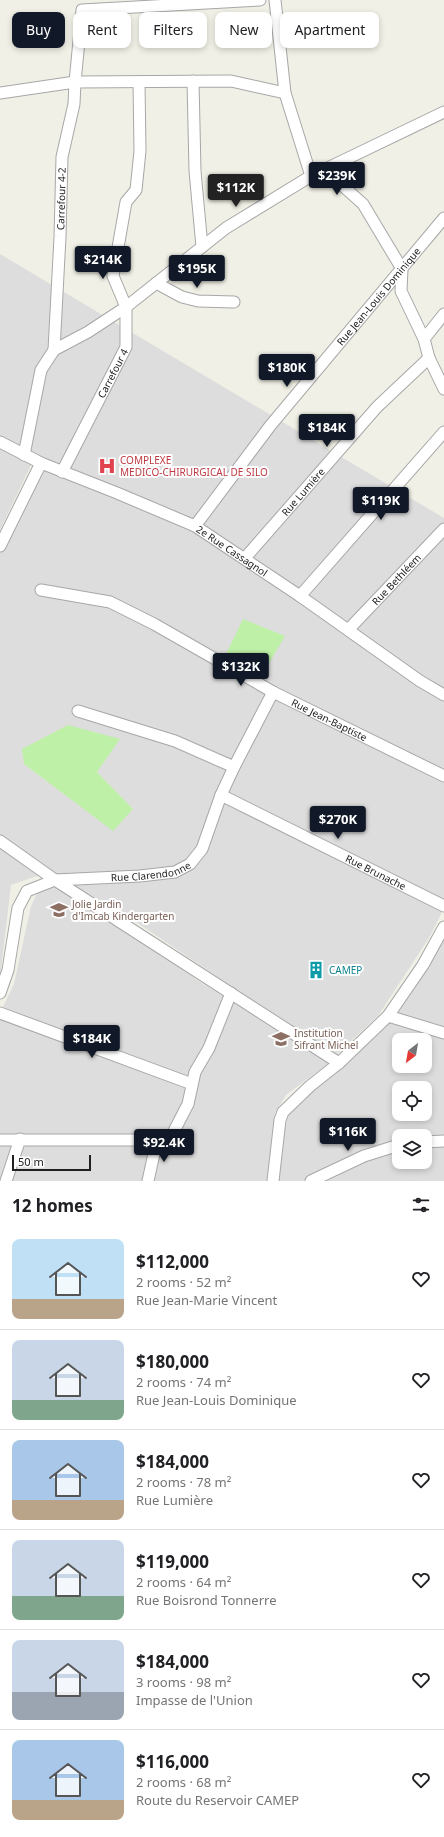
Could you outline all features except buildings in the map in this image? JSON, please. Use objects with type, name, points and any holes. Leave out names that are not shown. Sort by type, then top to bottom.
[{"type":"street","name":"Carrefour 4-2","points":[[54,350],[60,237],[62,157],[74,104],[74,82],[82,10],[260,0]]},
{"type":"street","points":[[275,0],[285,93],[310,176]]},
{"type":"street","points":[[193,81],[195,171],[202,247]]},
{"type":"street","points":[[0,93],[74,82],[232,81],[285,93]]},
{"type":"street","name":"Carrefour 4","points":[[62,472],[126,347],[126,306],[113,276],[126,202],[136,190],[140,151],[139,82]]},
{"type":"street","points":[[24,455],[40,370],[54,350],[88,332],[126,306],[226,228],[310,176],[444,112]]},
{"type":"street","points":[[310,176],[335,179],[363,204],[402,269],[401,291],[424,339],[429,358],[444,389]]},
{"type":"street","name":"Rue Jean-Louis Dominique","points":[[195,526],[270,426],[444,218]]},
{"type":"street","points":[[156,283],[182,297],[198,301],[234,302]]},
{"type":"street","points":[[424,339],[444,314]]},
{"type":"street","name":"Rue Lumière","points":[[245,558],[377,407],[429,358]]},
{"type":"street","points":[[300,596],[444,432]]},
{"type":"street","name":"2e Rue Cassagnol","points":[[0,442],[41,463],[195,526],[245,558],[420,681],[444,696]]},
{"type":"street","points":[[0,546],[41,463]]},
{"type":"street","name":"Rue Bethléem","points":[[348,630],[444,529]]},
{"type":"street","name":"Rue Jean-Baptiste","points":[[41,590],[110,602],[154,624],[273,692],[444,776]]},
{"type":"street","name":"Rue Clarendonne","points":[[0,993],[8,970],[18,908],[27,891],[55,880],[140,876],[175,872],[190,864],[202,849],[221,795],[234,766],[273,692]]},
{"type":"street","points":[[78,711],[175,741],[234,766]]},
{"type":"street","name":"Rue Brunache","points":[[221,795],[444,906]]},
{"type":"street","points":[[0,841],[55,880],[339,1063]]},
{"type":"street","points":[[273,1181],[282,1112],[310,1086],[339,1063],[388,1016],[423,965],[444,927]]},
{"type":"street","points":[[0,1140],[157,1140],[172,1135],[188,1104],[195,1072],[209,1048],[231,993]]},
{"type":"street","points":[[0,1013],[192,1084]]},
{"type":"street","points":[[388,1016],[444,1033]]},
{"type":"street","points":[[6,1181],[20,1139]]},
{"type":"street","points":[[148,1181],[157,1140]]},
{"type":"street","points":[[432,1142],[444,1141]]},
{"type":"street","points":[[311,1181],[364,1156],[392,1147]]},
{"type":"shaded area","points":[[0,254],[444,518],[444,690],[374,644],[241,550],[34,459],[0,530]]},
{"type":"shaded area","points":[[40,470],[130,497],[263,571],[444,697],[444,908],[429,938],[378,1016],[337,1054],[234,988],[133,920],[36,863],[0,836],[0,551]],"holes":[[[119,739],[97,772],[133,809],[113,830],[24,764]]]},
{"type":"shaded area","points":[[0,847],[40,875],[11,885],[0,978]]},
{"type":"shaded area","points":[[57,885],[130,932],[197,980],[330,1062],[286,1095],[275,1113],[267,1181],[0,1181],[0,1013],[14,984],[31,906],[39,889]]},
{"type":"shaded area","points":[[444,932],[444,1181],[277,1181],[282,1136],[291,1108],[387,1022]]},
{"type":"green space","points":[[243,619],[285,636],[262,675],[225,656]]},
{"type":"green space","points":[[68,725],[120,739],[97,772],[133,809],[113,831],[24,764],[22,749]]},
{"type":"place","name":"COMPLEXE MEDICO-CHIRURGICAL DE SILO","points":[[107,466]]},
{"type":"place","name":"Jolie Jardin d'Imcab Kindergarten","points":[[59,910]]},
{"type":"place","name":"CAMEP","points":[[316,970]]},
{"type":"place","name":"Institution Sifrant Michel","points":[[281,1039]]}]
